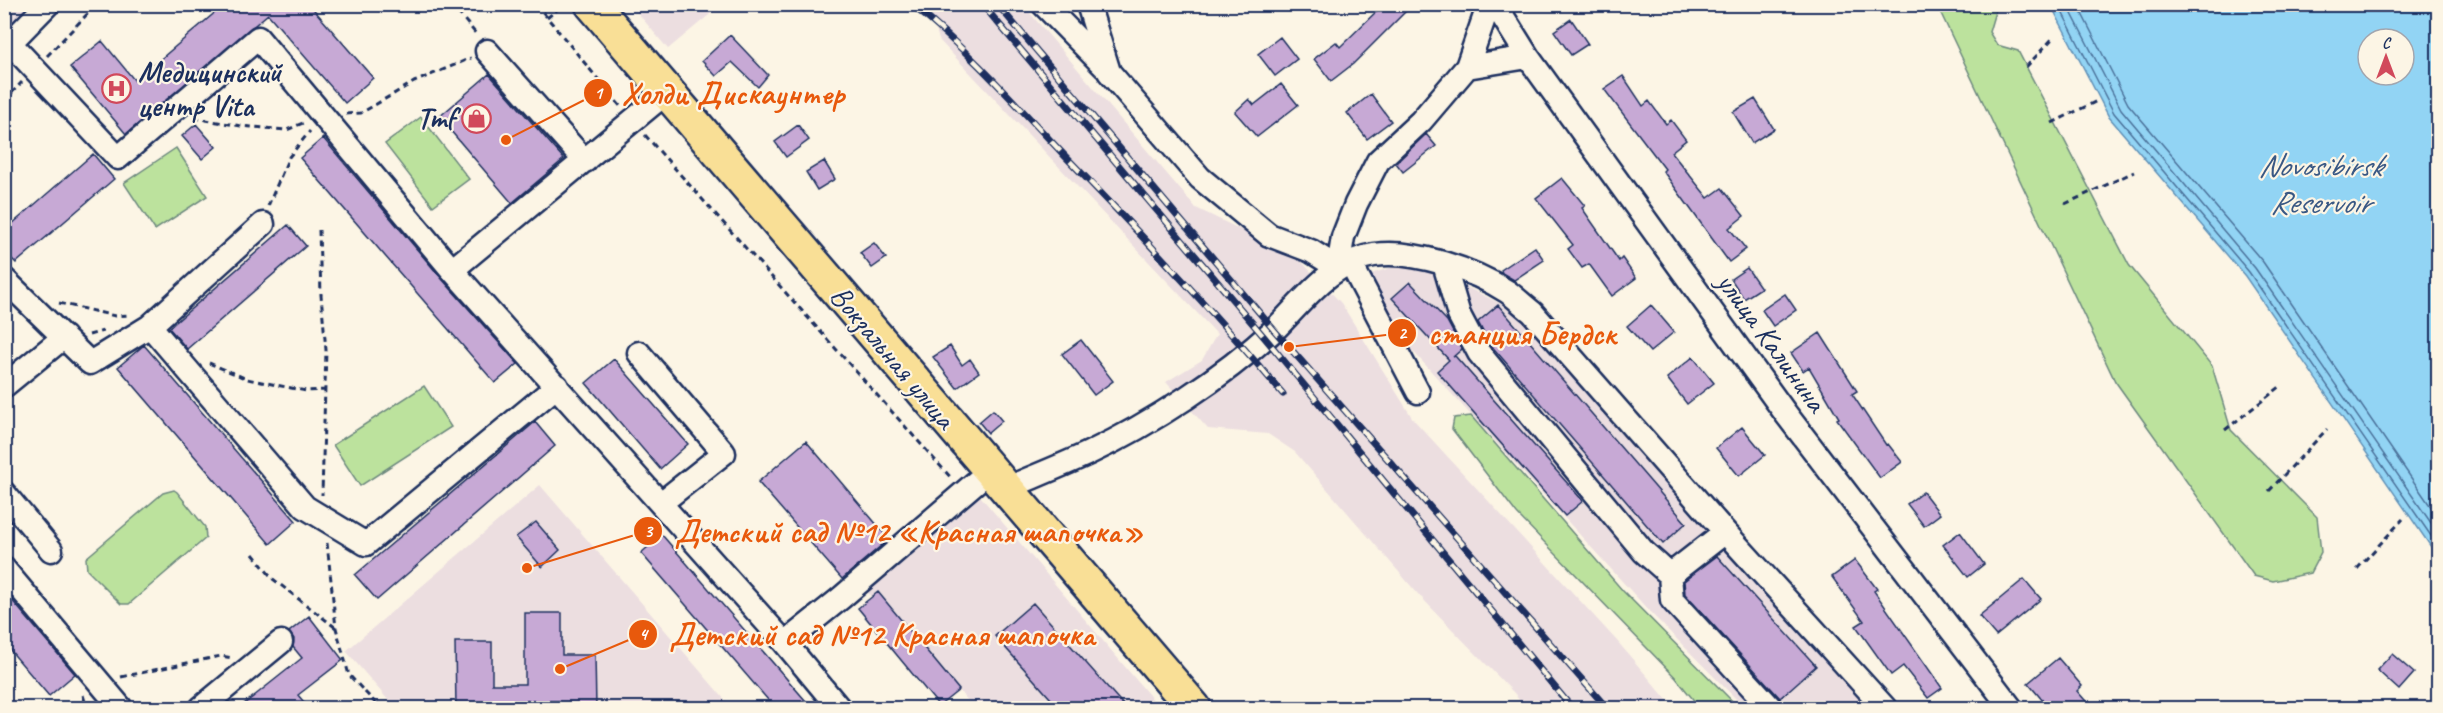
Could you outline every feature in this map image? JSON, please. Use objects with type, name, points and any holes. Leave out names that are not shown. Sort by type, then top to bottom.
[{"type":"highway","name":"Вокзальная улица","points":[[592,4],[1194,708]]},
{"type":"street","points":[[48,4],[7,46],[35,69],[117,158],[258,38],[452,270],[785,643],[839,708]]},
{"type":"street","points":[[1043,4],[1109,72],[1200,178],[1269,235],[1344,265]]},
{"type":"street","points":[[1418,392],[1344,265],[1343,237],[1356,204],[1378,161],[1421,121],[1467,67],[1489,4]]},
{"type":"street","name":"улица Калинина","points":[[1495,4],[1528,57],[1786,414],[2011,708]]},
{"type":"street","points":[[1089,5],[1109,72]]},
{"type":"street","points":[[487,51],[585,161]]},
{"type":"street","points":[[1467,67],[1528,57]]},
{"type":"street","points":[[452,270],[667,92]]},
{"type":"street","points":[[12,286],[90,363],[158,319],[263,224]]},
{"type":"street","points":[[785,643],[964,493],[997,480],[1090,452],[1201,387],[1259,343],[1344,265],[1374,255],[1404,255],[1476,274],[1508,292],[1532,312],[1725,532],[1885,708]]},
{"type":"street","points":[[1444,264],[1459,315],[1479,353],[1644,552],[1670,574],[1672,600],[1772,708]]},
{"type":"street","points":[[158,319],[181,362],[305,507],[366,544],[557,386]]},
{"type":"street","points":[[4,386],[63,337]]},
{"type":"street","points":[[639,353],[724,453],[661,503]]},
{"type":"street","points":[[4,493],[51,550]]},
{"type":"street","points":[[1670,574],[1725,532]]},
{"type":"street","points":[[4,569],[121,708]]},
{"type":"street","points":[[201,708],[281,642]]},
{"type":"path","points":[[4,101],[97,4]]},
{"type":"path","points":[[451,4],[475,32],[487,51]]},
{"type":"path","points":[[536,4],[633,122],[964,493]]},
{"type":"path","points":[[547,18],[564,4]]},
{"type":"path","points":[[2026,67],[2054,37]]},
{"type":"path","points":[[2052,123],[2097,101]]},
{"type":"path","points":[[263,224],[265,213],[289,157],[322,115]]},
{"type":"path","points":[[2065,204],[2134,172]]},
{"type":"path","points":[[320,230],[321,295],[326,350],[323,518],[336,628],[349,675],[380,708]]},
{"type":"path","points":[[12,286],[115,316],[158,319]]},
{"type":"path","points":[[63,337],[85,336],[104,330]]},
{"type":"path","points":[[181,362],[212,364],[247,379],[306,391],[326,390]]},
{"type":"path","points":[[2225,430],[2281,386]]},
{"type":"path","points":[[2269,491],[2326,429]]},
{"type":"path","points":[[2357,569],[2403,519]]},
{"type":"path","points":[[253,554],[273,579],[336,628]]},
{"type":"path","points":[[98,681],[221,656],[258,662]]},
{"type":"shaded area","points":[[5,5],[34,5],[5,33]]},
{"type":"shaded area","points":[[631,5],[721,5],[668,49]]},
{"type":"shaded area","points":[[929,5],[1023,5],[1196,208],[1297,257],[1341,303],[1413,419],[1617,641],[1674,708],[1524,708],[1515,694],[1418,594],[1295,452],[1268,434],[1208,429],[1166,382],[1202,360],[1217,334],[939,40]]},
{"type":"shaded area","points":[[1396,266],[1429,269],[1528,317],[1878,708],[1745,708],[1651,613],[1349,281]]},
{"type":"shaded area","points":[[540,485],[732,708],[395,708],[346,651]]},
{"type":"shaded area","points":[[975,490],[1160,708],[975,708],[860,584]]},
{"type":"green space","points":[[1937,5],[1997,5],[1989,32],[1997,45],[2018,51],[2129,265],[2212,366],[2231,430],[2317,517],[2321,552],[2310,573],[2273,581],[2254,576],[2115,381]]},
{"type":"green space","points":[[421,117],[469,179],[433,206],[385,144]]},
{"type":"green space","points":[[176,148],[207,196],[155,230],[124,183]]},
{"type":"green space","points":[[424,386],[451,427],[360,486],[333,445]]},
{"type":"green space","points":[[1471,416],[1623,591],[1739,708],[1700,708],[1676,678],[1517,514],[1452,429],[1454,418]]},
{"type":"green space","points":[[174,490],[205,527],[206,538],[129,604],[121,604],[87,570],[86,558],[163,493]]},
{"type":"water","name":"Novosibirsk Reservoir","points":[[2051,5],[2438,5],[2438,557],[2245,276],[2109,117]]},
{"type":"building","points":[[225,4],[309,4],[373,78],[345,103],[268,14],[126,134],[70,67],[102,41],[135,81]]},
{"type":"building","points":[[1384,4],[1413,4],[1353,64],[1331,81],[1314,59],[1336,42],[1340,47]]},
{"type":"building","points":[[1571,19],[1588,44],[1571,55],[1554,31]]},
{"type":"building","points":[[730,35],[768,75],[758,87],[732,62],[716,76],[702,61]]},
{"type":"building","points":[[1280,37],[1297,59],[1275,76],[1258,54]]},
{"type":"building","points":[[489,74],[564,159],[512,203],[439,117]]},
{"type":"building","points":[[1623,76],[1643,106],[1649,101],[1666,124],[1671,120],[1686,140],[1671,152],[1708,198],[1722,188],[1744,216],[1729,228],[1746,249],[1729,262],[1663,171],[1665,169],[1604,89]]},
{"type":"building","points":[[1281,84],[1298,105],[1257,137],[1235,112],[1249,99],[1254,105]]},
{"type":"building","points":[[1371,94],[1391,121],[1367,139],[1347,113]]},
{"type":"building","points":[[1755,99],[1774,129],[1752,143],[1733,112]]},
{"type":"building","points":[[196,124],[216,147],[202,159],[182,136]]},
{"type":"building","points":[[798,125],[809,140],[786,157],[775,142]]},
{"type":"building","points":[[1426,134],[1436,146],[1403,172],[1396,163]]},
{"type":"building","points":[[323,138],[442,279],[518,364],[495,383],[300,158]]},
{"type":"building","points":[[93,154],[114,179],[16,263],[4,251],[4,231]]},
{"type":"building","points":[[824,161],[835,179],[817,190],[806,172]]},
{"type":"building","points":[[1562,178],[1585,206],[1582,208],[1619,261],[1622,258],[1636,278],[1612,296],[1589,264],[1582,268],[1568,249],[1573,245],[1536,198]]},
{"type":"building","points":[[288,225],[306,246],[187,349],[169,328]]},
{"type":"building","points":[[874,243],[886,258],[872,268],[860,253]]},
{"type":"building","points":[[1535,247],[1544,260],[1514,280],[1502,273],[1501,270]]},
{"type":"building","points":[[1747,268],[1761,288],[1744,299],[1731,279]]},
{"type":"building","points":[[1410,282],[1447,321],[1462,349],[1453,357],[1455,356],[1583,501],[1565,516],[1437,371],[1449,360],[1392,298]]},
{"type":"building","points":[[1785,294],[1796,310],[1773,326],[1762,310]]},
{"type":"building","points":[[1498,305],[1686,523],[1663,544],[1489,343],[1478,322]]},
{"type":"building","points":[[1651,305],[1674,332],[1650,352],[1627,326]]},
{"type":"building","points":[[1820,333],[1857,391],[1852,394],[1886,445],[1888,444],[1902,462],[1880,478],[1837,419],[1839,418],[1809,367],[1803,371],[1791,353]]},
{"type":"building","points":[[1081,340],[1113,381],[1094,395],[1062,354]]},
{"type":"building","points":[[144,345],[296,521],[270,544],[118,367]]},
{"type":"building","points":[[950,346],[962,365],[970,359],[979,372],[957,388],[933,357]]},
{"type":"building","points":[[1693,357],[1714,383],[1687,404],[1667,378]]},
{"type":"building","points":[[614,359],[688,444],[660,469],[586,383]]},
{"type":"building","points":[[993,410],[1002,421],[988,433],[979,422]]},
{"type":"building","points":[[535,422],[555,446],[377,600],[355,575]]},
{"type":"building","points":[[1742,427],[1765,455],[1739,476],[1716,448]]},
{"type":"building","points":[[806,441],[889,539],[842,579],[758,482]]},
{"type":"building","points":[[1923,492],[1940,514],[1924,526],[1907,504]]},
{"type":"building","points":[[536,522],[560,550],[542,567],[516,537]]},
{"type":"building","points":[[1960,532],[1984,564],[1968,577],[1943,545]]},
{"type":"building","points":[[662,535],[812,708],[775,708],[641,553]]},
{"type":"building","points":[[1717,556],[1816,666],[1780,698],[1685,594],[1684,581]]},
{"type":"building","points":[[1855,560],[1877,589],[1874,591],[1942,688],[1928,698],[1903,666],[1891,675],[1856,626],[1864,621],[1832,577]]},
{"type":"building","points":[[2024,579],[2041,599],[1996,636],[1979,616]]},
{"type":"building","points":[[4,591],[75,674],[49,696],[4,643]]},
{"type":"building","points":[[878,592],[959,690],[939,706],[858,608]]},
{"type":"building","points":[[1033,603],[1126,708],[1059,708],[995,636]]},
{"type":"building","points":[[525,613],[562,613],[562,655],[595,655],[596,708],[559,708],[559,701],[526,701],[526,708],[456,708],[455,642],[492,642],[492,684],[525,684]]},
{"type":"building","points":[[309,616],[343,660],[298,695],[309,708],[239,708],[302,658],[293,647],[294,639],[289,632]]},
{"type":"building","points":[[2392,654],[2414,673],[2399,690],[2377,670]]},
{"type":"building","points":[[2058,658],[2082,686],[2077,691],[2092,708],[2049,708],[2028,683]]},
{"type":"railway","points":[[911,4],[952,39],[1009,96],[1175,272],[1283,394]]},
{"type":"railway","points":[[982,4],[1265,338],[1572,708]]},
{"type":"railway","points":[[997,4],[1274,330],[1607,708]]},
{"type":"place","name":"Медицинский центр Vita","points":[[117,89]]},
{"type":"place","name":"Tmf","points":[[476,118]]},
{"type":"place","name":"Холди Дискаунтер","points":[[506,140]]},
{"type":"place","name":"станция Бердск","points":[[1289,347]]},
{"type":"place","name":"Детский сад №12 «Красная шапочка»","points":[[527,568]]},
{"type":"place","name":"Детский сад №12 Красная шапочка","points":[[560,669]]}]
